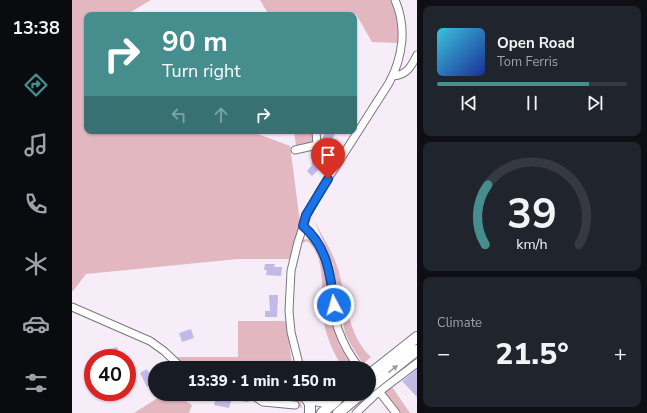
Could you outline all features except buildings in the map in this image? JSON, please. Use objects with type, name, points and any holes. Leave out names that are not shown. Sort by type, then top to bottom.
[{"type":"highway","points":[[376,369],[417,337]]},
{"type":"highway","points":[[376,382],[417,350]]},
{"type":"highway","points":[[308,401],[310,404],[310,413]]},
{"type":"highway","points":[[322,413],[337,401]]},
{"type":"highway","points":[[340,412],[353,401]]},
{"type":"street","points":[[357,133],[393,76],[400,58],[403,30],[395,0]]},
{"type":"street","points":[[393,76],[406,72],[417,55]]},
{"type":"street","points":[[295,150],[316,145],[316,134]]},
{"type":"street","points":[[298,361],[291,332],[289,311],[294,258],[306,215],[356,134]]},
{"type":"street","points":[[303,226],[315,238],[327,262],[331,278],[338,328],[345,346],[355,361]]},
{"type":"street","points":[[72,307],[150,342],[164,351],[175,361]]},
{"type":"street","points":[[356,413],[379,392],[417,363]]},
{"type":"street","points":[[381,394],[396,413]]},
{"type":"street","points":[[262,401],[295,405]]},
{"type":"shaded area","points":[[72,0],[151,0],[131,12],[84,12],[84,134],[258,134],[290,146],[300,222],[291,259],[238,259],[86,274],[72,291]]},
{"type":"shaded area","points":[[260,0],[391,0],[397,15],[398,43],[372,42],[357,16],[357,12],[267,12]]},
{"type":"shaded area","points":[[294,134],[314,134],[315,142],[298,147],[296,146]]},
{"type":"shaded area","points":[[314,220],[336,263],[352,327],[363,348],[371,357],[366,361],[361,361],[345,333],[333,264]]},
{"type":"shaded area","points":[[303,240],[310,240],[314,244],[313,245],[325,278],[336,337],[348,361],[339,361],[329,341],[324,323],[321,268],[314,248],[307,241],[300,244]]},
{"type":"shaded area","points":[[238,321],[287,321],[292,361],[178,361],[174,357],[238,357]]},
{"type":"shaded area","points":[[392,387],[410,413],[401,413],[384,392]]},
{"type":"shaded area","points":[[153,401],[185,401],[192,405],[189,413],[134,413]]},
{"type":"shaded area","points":[[276,401],[300,401],[302,408]]},
{"type":"route","points":[[328,179],[306,215],[303,226],[315,238],[327,262],[331,278],[334,305]]}]
